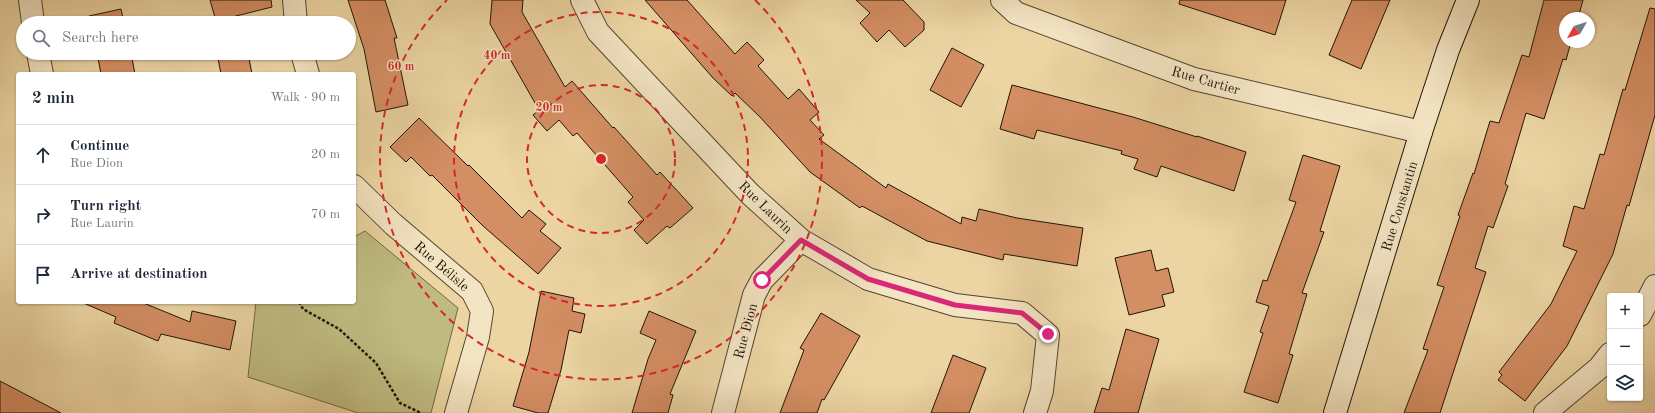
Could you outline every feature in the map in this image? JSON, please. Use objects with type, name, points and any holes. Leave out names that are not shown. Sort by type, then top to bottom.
[{"type":"street","points":[[30,0],[32,16]]},
{"type":"street","points":[[294,0],[295,16]]},
{"type":"street","name":"Rue Laurin","points":[[582,0],[598,32],[750,194],[801,240],[868,279],[955,305],[1022,313],[1048,334],[1042,391],[1035,413]]},
{"type":"street","name":"Rue Cartier","points":[[1002,0],[1016,13],[1194,79],[1421,132]]},
{"type":"street","name":"Rue Constantin","points":[[1335,413],[1421,132],[1448,50],[1468,0]]},
{"type":"street","points":[[39,60],[42,72]]},
{"type":"street","points":[[304,60],[307,72]]},
{"type":"street","name":"Rue Bélisle","points":[[358,197],[393,224],[472,291],[482,312],[478,338],[456,413]]},
{"type":"street","name":"Rue Dion","points":[[723,413],[754,295],[762,280],[801,240]]},
{"type":"street","points":[[1643,309],[1655,286]]},
{"type":"street","points":[[1545,413],[1599,368],[1607,358]]},
{"type":"path","points":[[300,304],[303,309],[339,329],[376,363],[400,402],[421,413]]},
{"type":"shaded area","points":[[365,231],[458,308],[431,413],[358,413],[248,377],[256,304],[356,304],[356,236]]},
{"type":"building","points":[[210,0],[271,0],[272,7],[236,16],[215,16]]},
{"type":"building","points":[[348,0],[385,0],[397,38],[394,38],[408,105],[376,112],[364,49],[356,24],[356,16],[353,16]]},
{"type":"building","points":[[492,0],[523,0],[522,12],[565,87],[572,81],[657,175],[660,172],[693,208],[670,228],[667,226],[647,244],[634,230],[644,220],[628,202],[633,197],[577,133],[573,136],[559,120],[547,131],[533,115],[539,110],[490,24]]},
{"type":"building","points":[[645,0],[687,0],[735,54],[747,42],[764,60],[758,66],[788,99],[799,89],[819,112],[810,120],[824,135],[819,139],[886,188],[888,184],[961,224],[962,217],[976,221],[979,209],[1017,218],[1083,228],[1077,266],[1004,254],[1003,260],[927,241],[862,206],[860,208],[810,172],[760,117],[735,93],[732,96],[713,78]]},
{"type":"building","points":[[856,0],[903,0],[924,22],[924,30],[905,47],[889,30],[877,42],[860,23],[870,13]]},
{"type":"building","points":[[1180,0],[1286,0],[1275,35],[1179,4]]},
{"type":"building","points":[[1352,0],[1390,0],[1361,69],[1329,55]]},
{"type":"building","points":[[1544,0],[1583,0],[1580,12],[1559,12],[1559,48],[1569,48],[1566,60],[1563,59],[1544,119],[1526,113],[1505,184],[1508,186],[1493,228],[1488,226],[1475,268],[1486,272],[1440,413],[1404,413],[1428,350],[1423,349],[1444,287],[1437,285],[1460,216],[1458,215],[1473,173],[1474,174],[1490,121],[1499,123],[1522,55],[1529,57]]},
{"type":"building","points":[[1650,8],[1655,9],[1655,115],[1629,206],[1627,205],[1613,254],[1567,346],[1525,401],[1498,380],[1502,375],[1499,372],[1551,304],[1577,251],[1563,246],[1574,206],[1584,209],[1600,154],[1604,155],[1623,89],[1625,90]]},
{"type":"building","points":[[121,9],[122,16],[89,16]]},
{"type":"building","points":[[952,48],[984,65],[961,107],[930,90]]},
{"type":"building","points":[[98,60],[132,60],[135,72],[101,72]]},
{"type":"building","points":[[218,60],[249,60],[252,72],[221,72]]},
{"type":"building","points":[[1012,85],[1133,117],[1246,152],[1234,191],[1161,166],[1157,177],[1134,169],[1138,159],[1121,154],[1122,151],[1037,130],[1034,139],[1000,129]]},
{"type":"building","points":[[419,118],[522,218],[529,210],[546,224],[540,231],[561,248],[538,274],[482,225],[432,175],[430,176],[411,157],[406,162],[390,147]]},
{"type":"building","points":[[1303,155],[1340,166],[1320,231],[1324,232],[1302,293],[1307,294],[1289,354],[1293,355],[1278,403],[1244,392],[1263,333],[1260,332],[1269,306],[1256,302],[1263,280],[1267,281],[1296,202],[1289,200]]},
{"type":"building","points":[[1151,250],[1156,271],[1168,268],[1174,292],[1162,295],[1165,306],[1129,315],[1115,258]]},
{"type":"building","points":[[541,291],[574,298],[572,311],[585,314],[581,333],[569,330],[561,370],[548,413],[538,413],[513,406],[529,352]]},
{"type":"building","points":[[86,304],[146,304],[190,322],[192,311],[236,321],[230,350],[161,334],[158,341],[114,323],[116,317]]},
{"type":"building","points":[[649,311],[696,331],[670,394],[673,395],[668,413],[632,413],[648,359],[656,340],[640,333]]},
{"type":"building","points":[[821,313],[860,336],[824,400],[822,399],[817,413],[780,413],[804,350],[800,348]]},
{"type":"building","points":[[1126,329],[1159,339],[1138,413],[1094,413],[1102,388],[1109,390]]},
{"type":"building","points":[[953,355],[986,368],[969,413],[931,413]]},
{"type":"building","points":[[0,381],[61,413],[0,413]]},
{"type":"route","points":[[762,280],[801,240],[868,279],[955,305],[1022,313],[1048,334]]}]
